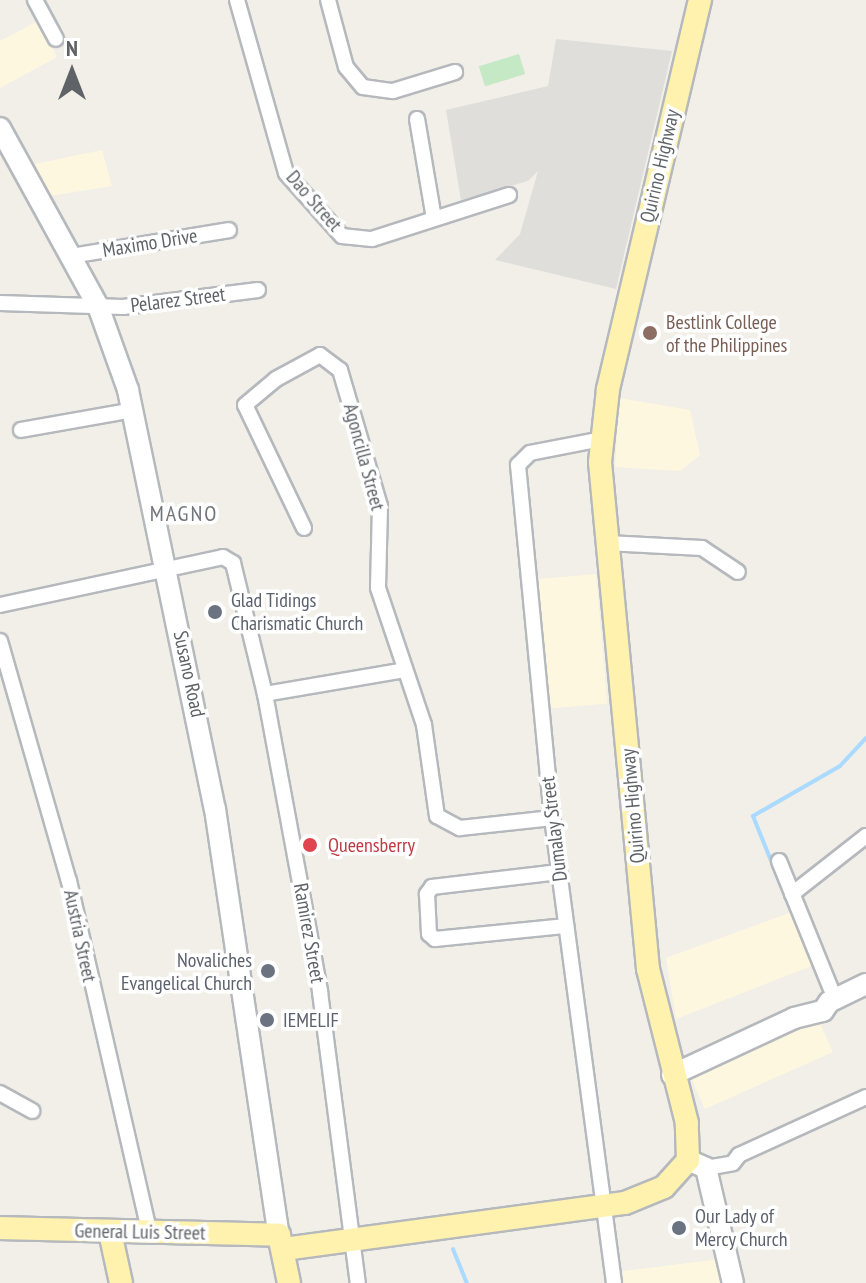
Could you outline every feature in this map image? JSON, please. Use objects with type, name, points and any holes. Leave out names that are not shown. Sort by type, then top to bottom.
[{"type":"main road","name":"Quirino Highway","points":[[700,0],[608,389],[602,439],[607,543],[648,965],[672,1075],[703,1164]]},
{"type":"main road","name":"Susano Road","points":[[0,128],[98,306],[133,410],[215,809],[282,1242]]},
{"type":"main road","points":[[672,1075],[794,1018],[823,1011],[832,1000],[866,984]]},
{"type":"main road","points":[[289,1283],[282,1242],[353,1240],[605,1207],[664,1187],[703,1164],[733,1283]]},
{"type":"main road","name":"General Luis Street","points":[[0,1228],[282,1242]]},
{"type":"main road","points":[[110,1232],[121,1283]]},
{"type":"street","points":[[35,0],[56,39]]},
{"type":"street","name":"Dao Street","points":[[237,0],[286,173],[333,229],[355,240],[372,239],[509,195]]},
{"type":"street","points":[[328,0],[346,67],[363,87],[393,91],[455,72]]},
{"type":"street","points":[[417,119],[434,218]]},
{"type":"street","name":"Maximo Drive","points":[[71,256],[229,230]]},
{"type":"street","name":"Pelarez Street","points":[[0,303],[98,306],[258,290]]},
{"type":"street","name":"Agoncilla Street","points":[[304,528],[245,405],[276,379],[320,355],[340,370],[380,506],[378,588],[424,725],[440,821],[470,828],[552,818]]},
{"type":"street","points":[[21,430],[133,410]]},
{"type":"street","name":"Dumalay Street","points":[[602,439],[530,453],[518,465],[552,818],[614,1283]]},
{"type":"street","points":[[607,543],[702,548],[738,572]]},
{"type":"street","name":"Ramirez Street","points":[[165,568],[223,557],[233,563],[265,694],[320,992],[358,1283]]},
{"type":"street","points":[[0,605],[165,568]]},
{"type":"street","name":"Austria Street","points":[[0,641],[69,881],[150,1234]]},
{"type":"street","points":[[265,694],[405,670]]},
{"type":"street","points":[[792,894],[866,836]]},
{"type":"street","points":[[779,861],[832,1000]]},
{"type":"street","points":[[559,872],[432,887],[427,894],[429,934],[435,939],[566,926]]},
{"type":"street","points":[[0,1093],[32,1111]]},
{"type":"street","points":[[703,1164],[733,1163],[739,1155],[866,1097]]},
{"type":"shaded area","points":[[38,21],[57,57],[0,88],[0,41]]},
{"type":"shaded area","points":[[556,39],[672,51],[616,289],[495,260],[520,234],[538,171],[528,181],[461,200],[446,110],[548,86]]},
{"type":"shaded area","points":[[102,150],[112,186],[50,196],[35,164]]},
{"type":"shaded area","points":[[619,398],[690,410],[700,455],[680,471],[615,467]]},
{"type":"shaded area","points":[[596,574],[607,704],[549,709],[537,579]]},
{"type":"shaded area","points":[[792,912],[814,965],[676,1019],[666,958]]},
{"type":"shaded area","points":[[819,1021],[833,1052],[705,1109],[691,1078]]},
{"type":"shaded area","points":[[721,1259],[727,1283],[617,1283],[616,1272]]},
{"type":"green space","points":[[519,54],[525,74],[485,86],[479,66]]},
{"type":"waterway","points":[[790,908],[753,816],[840,766],[866,738]]},
{"type":"waterway","points":[[453,1249],[467,1283]]},
{"type":"place","name":"Bestlink College of the Philippines","points":[[650,333]]},
{"type":"place","name":"Glad Tidings Charismatic Church","points":[[215,612]]},
{"type":"place","name":"Queensberry","points":[[310,845]]},
{"type":"place","name":"Novaliches Evangelical Church","points":[[268,971]]},
{"type":"place","name":"IEMELIF","points":[[267,1020]]},
{"type":"place","name":"Our Lady of Mercy Church","points":[[679,1228]]},
{"type":"district","name":"MAGNO","points":[[184,514]]}]
